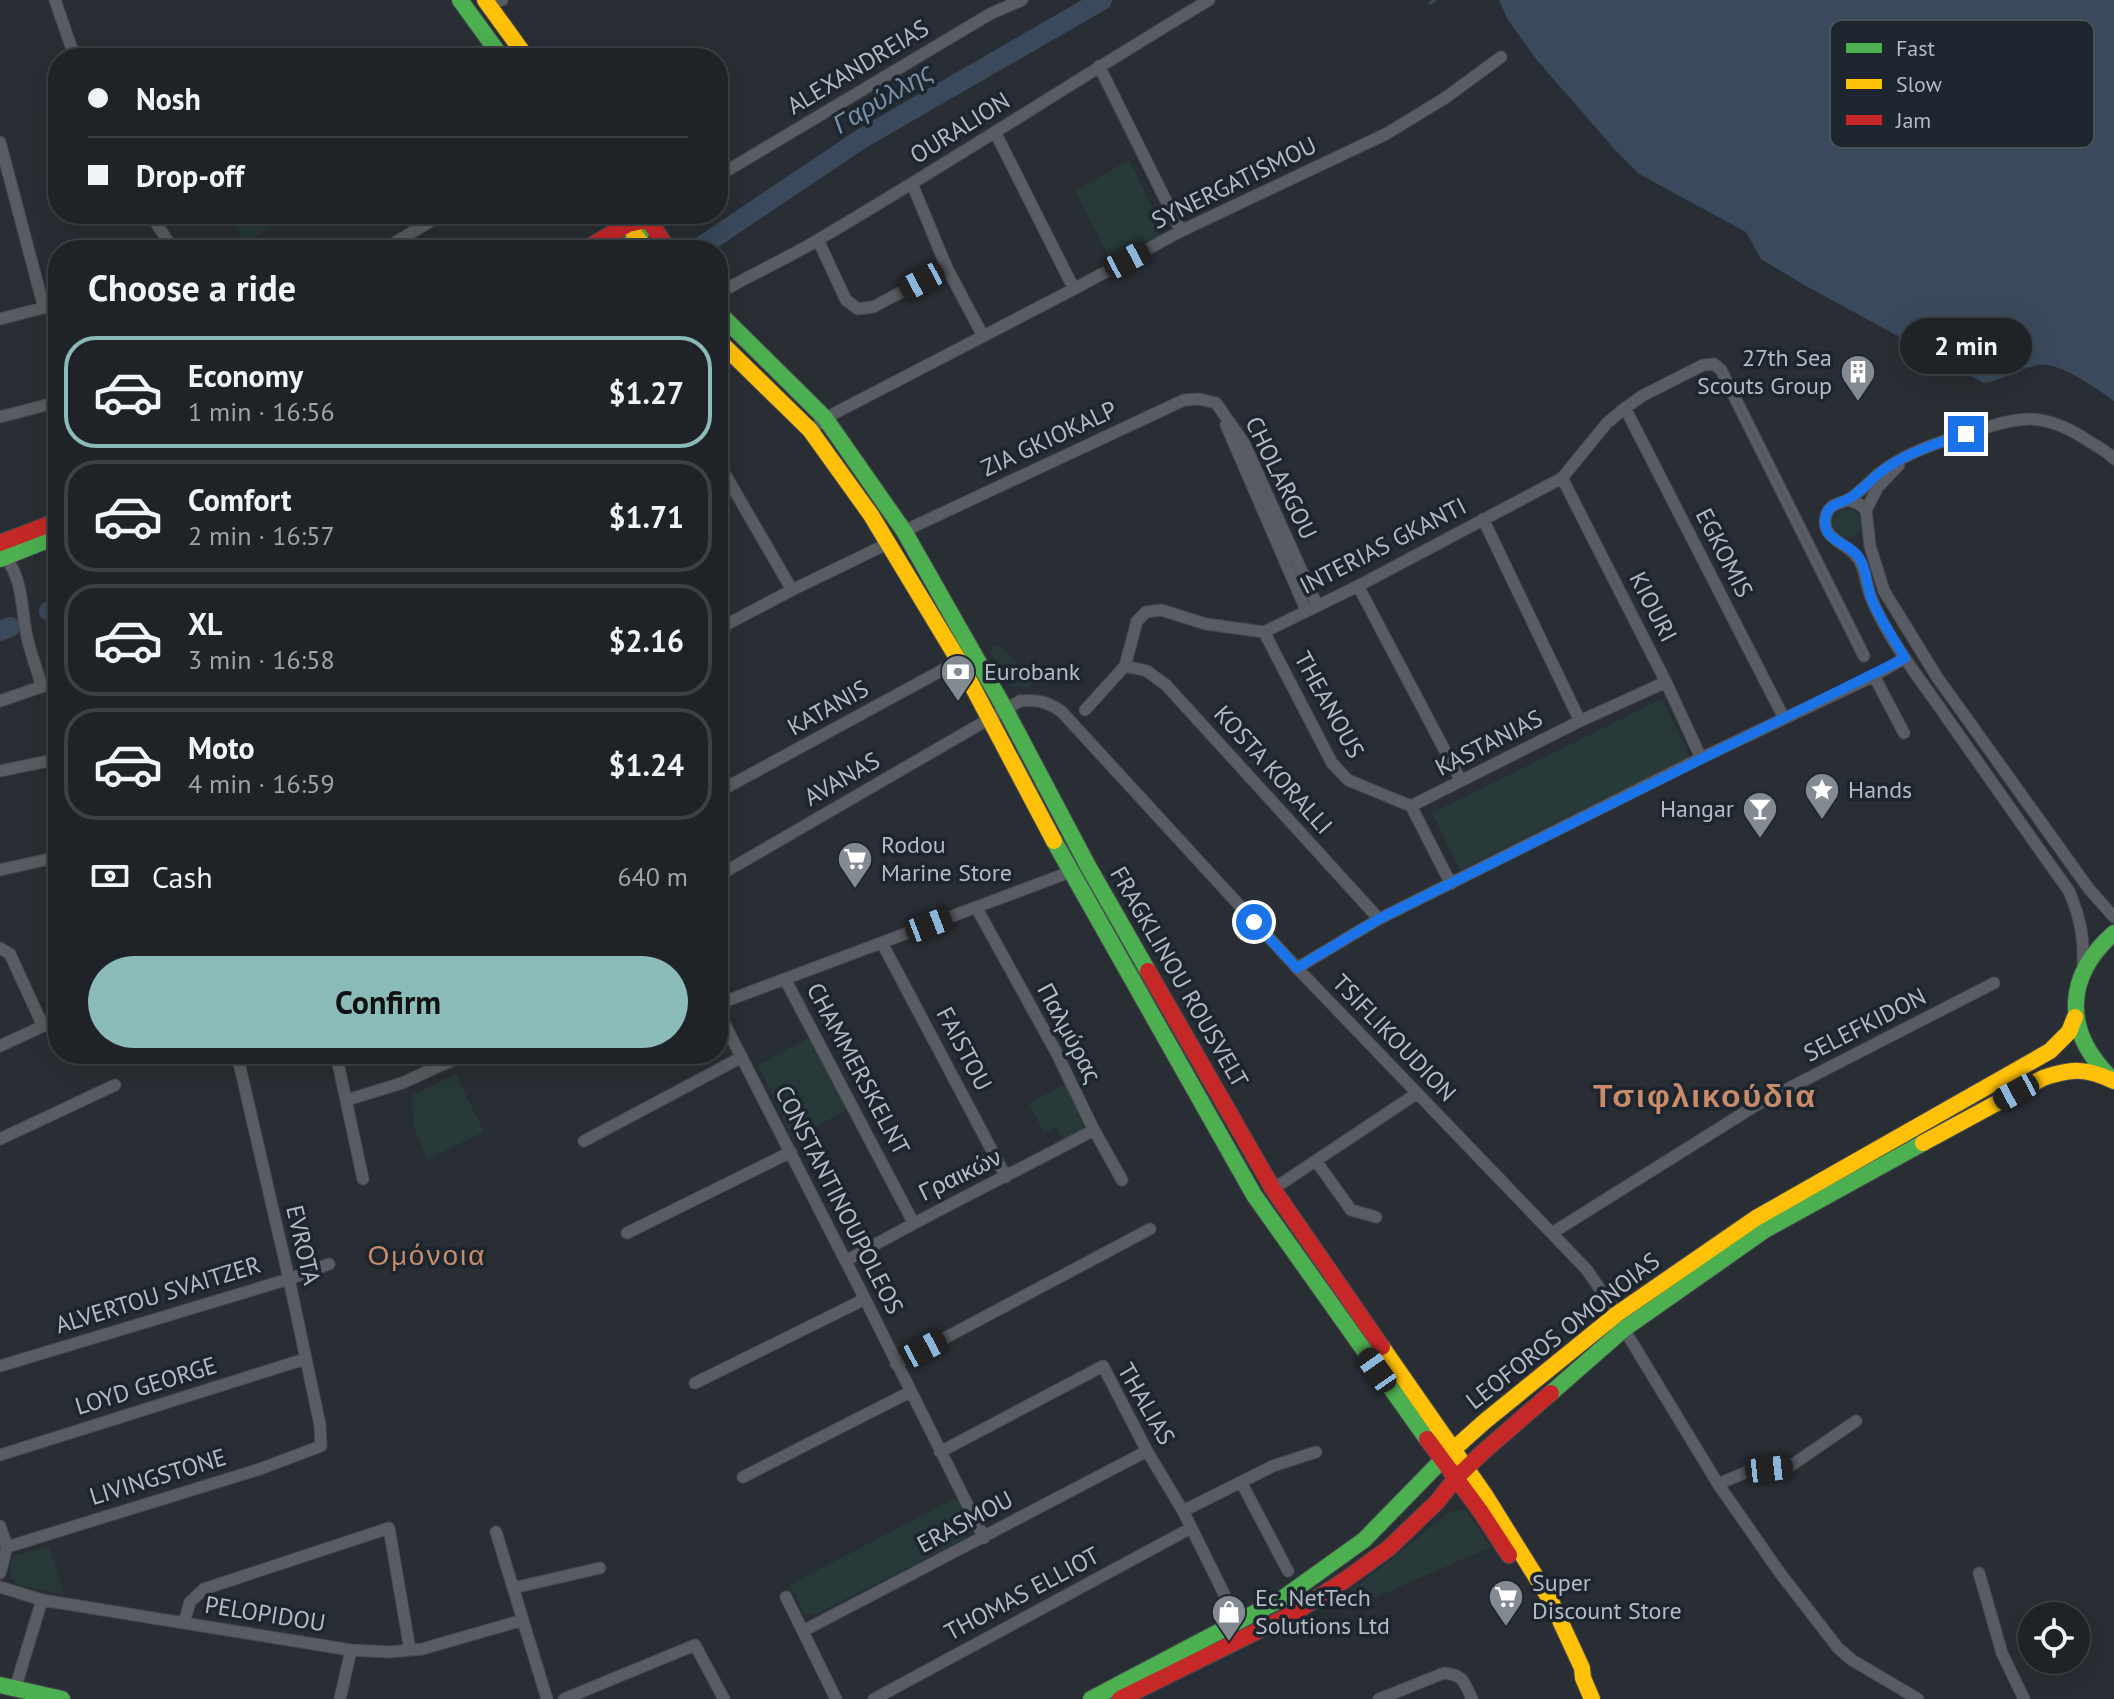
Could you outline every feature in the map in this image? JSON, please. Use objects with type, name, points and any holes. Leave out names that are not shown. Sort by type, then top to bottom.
[{"type":"main road","points":[[460,0],[495,48]]},
{"type":"main road","points":[[492,2],[521,48]]},
{"type":"main road","points":[[597,240],[618,224]]},
{"type":"main road","name":"FRAGKLINOU ROUSVELT","points":[[728,322],[825,418],[904,531],[1005,709],[1088,866],[1273,1189],[1462,1473],[1543,1608],[1575,1674],[1583,1678],[1592,1699]]},
{"type":"main road","name":"FRAGKLINOU ROUSVELT","points":[[728,350],[810,430],[889,543],[959,661],[1070,872],[1254,1195],[1377,1370],[1448,1454]]},
{"type":"main road","points":[[2,553],[48,527]]},
{"type":"main road","points":[[2,553],[48,539]]},
{"type":"main road","points":[[2114,933],[2099,945],[2083,968],[2076,992],[2075,1017],[2082,1043],[2096,1065],[2114,1081]]},
{"type":"main road","name":"LEOFOROS OMONOIAS","points":[[1091,1699],[1283,1598],[1364,1540],[1448,1454],[1756,1218],[2050,1051],[2069,1032],[2075,1017]]},
{"type":"main road","name":"LEOFOROS OMONOIAS","points":[[1120,1699],[1294,1613],[1345,1580],[1389,1548],[1462,1473],[1556,1387],[1620,1322],[1765,1230],[2043,1078],[2079,1069],[2095,1071],[2114,1081]]},
{"type":"main road","points":[[8,1687],[62,1699]]},
{"type":"street","points":[[55,0],[72,48]]},
{"type":"street","name":"ALEXANDREIAS","points":[[728,170],[990,14],[1022,0]]},
{"type":"street","name":"OURALION","points":[[730,287],[818,240],[912,184],[1209,0]]},
{"type":"street","name":"SYNERGATISMOU","points":[[810,430],[825,418],[1181,231],[1386,134],[1445,98],[1501,57]]},
{"type":"street","points":[[1099,66],[1181,231]]},
{"type":"street","points":[[995,132],[1074,289]]},
{"type":"street","points":[[0,142],[44,308]]},
{"type":"street","points":[[912,184],[947,268],[983,336]]},
{"type":"street","points":[[408,240],[429,224]]},
{"type":"street","points":[[818,240],[846,300],[858,309],[873,307],[947,268]]},
{"type":"street","points":[[0,319],[48,307]]},
{"type":"street","name":"INTERIAS GKANTI","points":[[1264,632],[1562,478],[1607,423],[1625,408],[1703,365],[1714,364],[1721,370],[1864,656]]},
{"type":"street","name":"ZIA GKIOKALP","points":[[904,531],[1184,400],[1216,403]]},
{"type":"street","name":"CHOLARGOU","points":[[1216,403],[1244,443],[1312,608]]},
{"type":"street","points":[[0,417],[48,405]]},
{"type":"street","name":"EGKOMIS","points":[[1625,408],[1784,718]]},
{"type":"street","points":[[1848,500],[1883,470],[1908,456],[1949,439],[2030,418],[2055,422],[2114,459]]},
{"type":"street","points":[[1866,510],[1878,487],[1908,456]]},
{"type":"street","name":"KIOURI","points":[[1562,478],[1666,682],[1701,758]]},
{"type":"street","points":[[728,482],[792,590]]},
{"type":"street","points":[[2083,968],[2084,940],[2078,912],[2069,891],[1905,658],[1871,599],[1859,558],[1827,531],[1825,520],[1829,509],[1837,502],[1848,500],[1866,510],[1870,546],[1884,591],[1937,677],[2089,889],[2114,917]]},
{"type":"street","points":[[1483,519],[1580,721]]},
{"type":"street","points":[[1845,544],[1856,542],[1865,535],[1869,525]]},
{"type":"street","points":[[728,624],[889,543]]},
{"type":"street","points":[[2,553],[12,565],[22,599],[26,635],[42,687]]},
{"type":"street","points":[[1358,586],[1461,781]]},
{"type":"street","points":[[1085,710],[1125,666],[1137,621],[1146,612],[1161,610],[1206,624],[1264,632]]},
{"type":"street","name":"THEANOUS","points":[[1264,632],[1332,763],[1348,780],[1411,806]]},
{"type":"street","points":[[1297,968],[1379,919],[1905,658]]},
{"type":"street","name":"KATANIS","points":[[728,787],[959,661]]},
{"type":"street","name":"KOSTA KORALLI","points":[[1125,666],[1147,671],[1166,685],[1379,919]]},
{"type":"street","points":[[1874,676],[1904,733]]},
{"type":"street","name":"KASTANIAS","points":[[1411,806],[1580,721],[1666,682]]},
{"type":"street","points":[[0,701],[48,685]]},
{"type":"street","name":"TSIFLIKOUDION","points":[[988,720],[1020,701],[1035,699],[1061,711],[1297,968],[1587,1270],[1718,1484],[1780,1573],[1838,1648],[1852,1660],[1918,1699]]},
{"type":"street","name":"AVANAS","points":[[728,870],[988,720]]},
{"type":"street","points":[[0,771],[48,761]]},
{"type":"street","points":[[1411,806],[1451,884]]},
{"type":"street","points":[[0,870],[48,859]]},
{"type":"street","points":[[728,1000],[1070,872]]},
{"type":"street","name":"Παλμύρας","points":[[976,907],[1122,1180]]},
{"type":"street","name":"FAISTOU","points":[[882,943],[1006,1177]]},
{"type":"street","points":[[0,948],[10,954],[43,1026]]},
{"type":"street","name":"CHAMMERSKELNT","points":[[785,979],[913,1222]]},
{"type":"street","name":"SELEFKIDON","points":[[1552,1233],[1758,1104],[1994,983]]},
{"type":"street","points":[[0,1046],[48,1024]]},
{"type":"street","name":"CONSTANTINOUPOLEOS","points":[[728,1030],[984,1538]]},
{"type":"street","points":[[584,1141],[742,1057]]},
{"type":"street","name":"EVROTA","points":[[239,1064],[289,1279],[320,1425],[321,1446]]},
{"type":"street","points":[[338,1064],[363,1179]]},
{"type":"street","points":[[347,1100],[402,1083],[444,1064]]},
{"type":"street","points":[[0,1139],[115,1085]]},
{"type":"street","points":[[1273,1189],[1416,1094]]},
{"type":"street","name":"Γραικών","points":[[846,1261],[913,1222],[1094,1130]]},
{"type":"street","points":[[627,1233],[791,1152]]},
{"type":"street","points":[[1316,1161],[1351,1210],[1376,1217]]},
{"type":"street","points":[[896,1364],[1150,1229]]},
{"type":"street","name":"ALVERTOU SVAITZER","points":[[0,1366],[289,1279],[329,1264]]},
{"type":"street","points":[[695,1383],[865,1299]]},
{"type":"street","name":"LOYD GEORGE","points":[[0,1455],[305,1359]]},
{"type":"street","name":"THALIAS","points":[[940,1452],[1103,1366],[1147,1451],[1183,1511],[1238,1622]]},
{"type":"street","points":[[743,1477],[910,1392]]},
{"type":"street","points":[[1718,1484],[1749,1471],[1789,1467],[1856,1421]]},
{"type":"street","name":"LIVINGSTONE","points":[[7,1547],[260,1469],[321,1446]]},
{"type":"street","name":"ERASMOU","points":[[803,1631],[1147,1451]]},
{"type":"street","points":[[1183,1511],[1273,1466],[1316,1452]]},
{"type":"street","points":[[1241,1482],[1288,1571]]},
{"type":"street","points":[[0,1526],[7,1547],[0,1573]]},
{"type":"street","points":[[184,1623],[190,1602],[204,1589],[389,1528],[410,1650]]},
{"type":"street","name":"THOMAS ELLIOT","points":[[874,1699],[1191,1528]]},
{"type":"street","points":[[496,1532],[547,1699]]},
{"type":"street","points":[[513,1588],[600,1568]]},
{"type":"street","points":[[1979,1573],[2002,1653],[2024,1699]]},
{"type":"street","name":"PELOPIDOU","points":[[0,1587],[42,1600],[351,1650],[389,1652],[422,1649],[523,1620]]},
{"type":"street","points":[[786,1597],[836,1699]]},
{"type":"street","points":[[8,1687],[42,1600]]},
{"type":"street","points":[[564,1699],[695,1645],[724,1699]]},
{"type":"street","points":[[340,1699],[351,1650]]},
{"type":"street","points":[[1379,1699],[1444,1673],[1462,1678],[1472,1699]]},
{"type":"shaded area","points":[[1129,160],[1160,224],[1157,236],[1110,259],[1075,191]]},
{"type":"shaded area","points":[[234,224],[278,224],[249,240],[242,240]]},
{"type":"shaded area","points":[[1847,509],[1857,513],[1861,523],[1857,533],[1847,537],[1837,533],[1833,523],[1837,513]]},
{"type":"shaded area","points":[[994,646],[1000,646],[1029,675],[1032,682],[1029,687],[1010,687],[992,656]]},
{"type":"shaded area","points":[[1662,699],[1690,757],[1460,870],[1432,813]]},
{"type":"shaded area","points":[[811,1037],[849,1108],[793,1140],[758,1065]]},
{"type":"shaded area","points":[[456,1074],[484,1132],[427,1159],[413,1124],[412,1095]]},
{"type":"shaded area","points":[[1068,1083],[1085,1121],[1082,1133],[1063,1142],[1056,1127],[1044,1133],[1029,1103]]},
{"type":"shaded area","points":[[957,1497],[970,1523],[966,1538],[816,1614],[805,1615],[790,1585]]},
{"type":"shaded area","points":[[1466,1511],[1491,1547],[1376,1597],[1345,1607],[1340,1597],[1448,1513]]},
{"type":"shaded area","points":[[49,1546],[64,1594],[20,1586],[10,1572],[14,1556]]},
{"type":"water","points":[[1499,0],[2114,0],[2114,401],[2078,377],[2047,365],[1984,383],[1761,259],[1746,232],[1639,174],[1536,59],[1508,20]]},
{"type":"waterway","name":"Γαρύλλης","points":[[711,240],[861,139],[1102,0]]},
{"type":"waterway","points":[[1430,3],[1435,0]]},
{"type":"waterway","name":"Γαρύλλης","points":[[0,631],[10,627]]},
{"type":"traffic: fast","points":[[460,0],[495,48]]},
{"type":"traffic: fast","points":[[636,240],[646,224]]},
{"type":"traffic: fast","points":[[728,322],[825,418],[904,531],[1148,971]]},
{"type":"traffic: fast","points":[[0,559],[48,540]]},
{"type":"traffic: fast","points":[[1054,841],[1254,1195],[1427,1439]]},
{"type":"traffic: fast","points":[[2107,1074],[2083,1038],[2077,1020],[2076,1002],[2086,966],[2114,933]]},
{"type":"traffic: fast","points":[[1551,1393],[1624,1329],[1765,1230],[1923,1143]]},
{"type":"traffic: fast","points":[[1091,1699],[1283,1598],[1364,1540],[1446,1456]]},
{"type":"traffic: fast","points":[[0,1685],[62,1699]]},
{"type":"traffic: slow","points":[[485,0],[520,48]]},
{"type":"traffic: slow","points":[[627,224],[639,240]]},
{"type":"traffic: slow","points":[[728,350],[810,430],[871,515],[959,661],[1054,841]]},
{"type":"traffic: slow","points":[[1446,1456],[1617,1314],[1756,1218],[2050,1051],[2069,1032],[2075,1017]]},
{"type":"traffic: slow","points":[[1923,1143],[2043,1078],[2079,1071],[2114,1081]]},
{"type":"traffic: slow","points":[[1382,1347],[1485,1495],[1551,1601],[1582,1668],[1592,1699]]},
{"type":"traffic: jam","points":[[601,240],[628,224]]},
{"type":"traffic: jam","points":[[651,224],[662,240]]},
{"type":"traffic: jam","points":[[0,543],[48,525]]},
{"type":"traffic: jam","points":[[1148,971],[1273,1189],[1382,1347]]},
{"type":"traffic: jam","points":[[1120,1699],[1294,1613],[1345,1580],[1389,1548],[1483,1452],[1551,1393]]},
{"type":"traffic: jam","points":[[1427,1439],[1509,1555]]},
{"type":"place","name":"27th Sea Scouts Group","points":[[1858,403]]},
{"type":"place","name":"Eurobank","points":[[958,703]]},
{"type":"place","name":"Hands","points":[[1822,821]]},
{"type":"place","name":"Hangar","points":[[1760,840]]},
{"type":"place","name":"Rodou Marine Store","points":[[855,890]]},
{"type":"place","name":"Super Discount Store","points":[[1506,1628]]},
{"type":"place","name":"Ec. NetTech Solutions Ltd","points":[[1229,1643]]},
{"type":"district","name":"Τσιφλικούδια","points":[[1705,1096]]},
{"type":"district","name":"Ομόνοια","points":[[427,1255]]},
{"type":"route","points":[[1254,922],[1297,968],[1379,919],[1905,658],[1871,599],[1859,558],[1845,544],[1834,540],[1827,531],[1825,520],[1829,509],[1837,502],[1848,500],[1896,462],[1966,434]]}]
